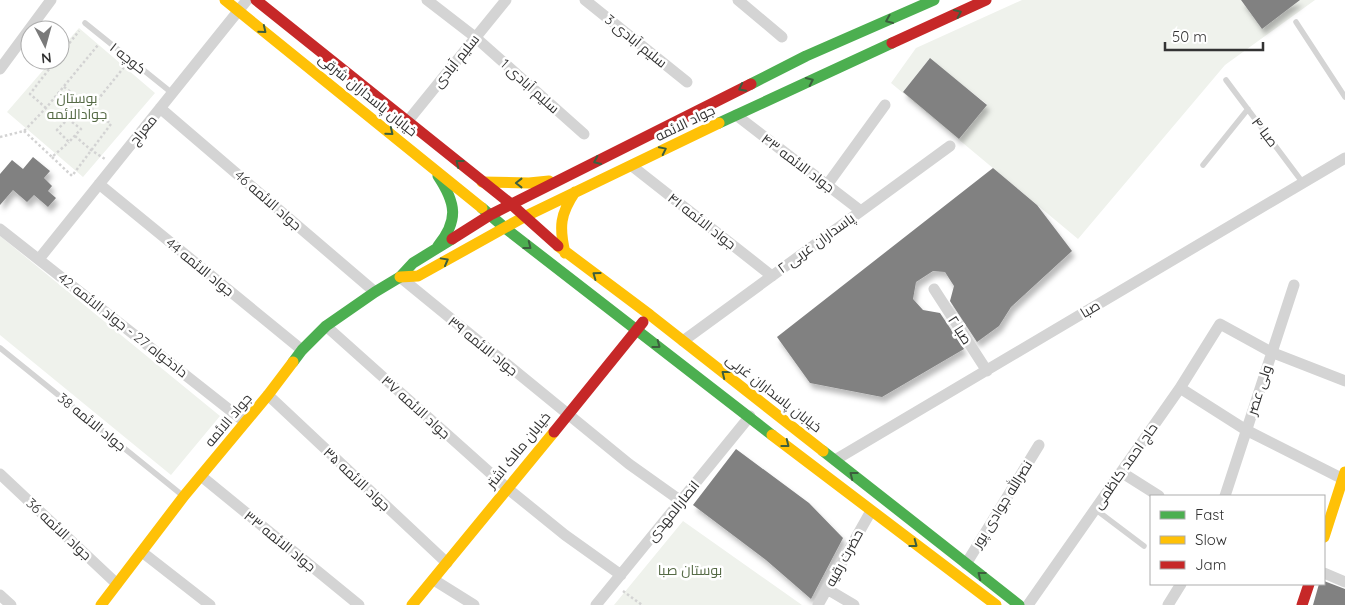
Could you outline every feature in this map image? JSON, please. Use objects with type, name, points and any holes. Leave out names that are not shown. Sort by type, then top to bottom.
[{"type":"street","points":[[0,69],[51,0]]},
{"type":"street","name":"خیابان پاسداران شرقی","points":[[225,0],[490,215]]},
{"type":"street","name":"معراج","points":[[39,259],[247,0]]},
{"type":"street","name":"خیابان پاسداران شرقی","points":[[256,0],[511,204]]},
{"type":"street","name":"سلیم آبادی 1","points":[[427,0],[475,37],[584,134]]},
{"type":"street","name":"سلیم آبادی","points":[[407,122],[506,0]]},
{"type":"street","name":"سلیم آبادی 3","points":[[585,0],[687,82]]},
{"type":"street","points":[[738,0],[782,37]]},
{"type":"street","points":[[907,0],[917,8]]},
{"type":"street","name":"جواد الائمه","points":[[101,605],[200,476],[268,395],[302,350],[326,326],[400,277],[413,263],[490,215],[806,56],[934,0]]},
{"type":"street","name":"جواد الائمه","points":[[400,277],[418,276],[524,217],[575,192],[736,115],[986,0]]},
{"type":"street","points":[[827,184],[885,105]]},
{"type":"street","name":"جواد الائمه 46","points":[[160,108],[375,292]]},
{"type":"street","name":"جواد الائمه ۴۳","points":[[736,115],[861,211]]},
{"type":"street","name":"پاسداران غربی ۲","points":[[683,341],[950,146]]},
{"type":"street","name":"صبا","points":[[835,460],[1345,158]]},
{"type":"street","points":[[431,166],[442,181],[452,203],[453,218],[450,228],[435,251]]},
{"type":"street","name":"جواد الائمه ۴۱","points":[[632,166],[772,276]]},
{"type":"street","points":[[482,182],[529,183],[556,181]]},
{"type":"street","name":"جواد الائمه 44","points":[[99,184],[302,350]]},
{"type":"street","points":[[565,253],[560,232],[561,217],[564,207],[575,192]]},
{"type":"street","name":"خیابان پاسداران غربی","points":[[511,204],[565,253],[650,315],[1019,605]]},
{"type":"street","points":[[490,215],[504,228],[871,511],[996,605]]},
{"type":"street","name":"دادخواه 27 - جواد الائمه 42","points":[[0,229],[246,422]]},
{"type":"street","name":"جواد الائمه ۳۹","points":[[400,277],[566,414],[629,464],[681,501]]},
{"type":"street","name":"ولی عصر","points":[[1225,495],[1294,285]]},
{"type":"street","name":"صبا ۲","points":[[934,290],[987,371]]},
{"type":"street","name":"خیابان مالک اشتر","points":[[412,605],[635,329],[650,315]]},
{"type":"street","name":"حاج احمد کاظمی","points":[[1028,605],[1180,388],[1220,324],[1271,352]]},
{"type":"street","name":"جواد الائمه ۳۷","points":[[326,326],[506,488],[565,534],[617,579]]},
{"type":"street","points":[[1271,352],[1345,381]]},
{"type":"street","points":[[1180,388],[1246,430],[1344,477],[1325,534]]},
{"type":"street","name":"جواد الائمه ۳۵","points":[[268,395],[447,563]]},
{"type":"street","name":"انصارالمهدی","points":[[596,605],[750,416]]},
{"type":"street","name":"نصرالله جوادی پور","points":[[966,564],[1040,445]]},
{"type":"street","points":[[1121,472],[1157,495]]},
{"type":"street","name":"جواد الائمه 36","points":[[0,474],[117,584]]},
{"type":"street","name":"جواد الائمه ۳۳","points":[[200,476],[359,605]]},
{"type":"street","name":"حضرت رقیه","points":[[818,605],[871,511]]},
{"type":"street","points":[[142,552],[210,605]]},
{"type":"street","points":[[1325,573],[1345,582]]},
{"type":"street","points":[[434,580],[474,605]]},
{"type":"street","points":[[1168,605],[1180,585]]},
{"type":"street","points":[[1302,605],[1309,585]]},
{"type":"street","points":[[827,589],[854,605]]},
{"type":"street","points":[[0,595],[11,605]]},
{"type":"lane","points":[[1296,22],[1345,97]]},
{"type":"lane","name":"کوچه ۱","points":[[85,23],[172,93]]},
{"type":"lane","name":"صبا ۴","points":[[1226,80],[1304,183]]},
{"type":"lane","points":[[1203,165],[1248,109]]},
{"type":"lane","name":"جواد الائمه 38","points":[[0,348],[184,496]]},
{"type":"lane","points":[[1095,509],[1144,546]]},
{"type":"path","points":[[70,42],[85,23]]},
{"type":"path","points":[[0,137],[24,131],[46,108],[104,38]]},
{"type":"path","points":[[91,108],[130,59]]},
{"type":"path","points":[[46,108],[30,94],[48,70]]},
{"type":"path","points":[[24,131],[72,176],[112,124],[63,86]]},
{"type":"path","points":[[52,157],[81,130],[68,119],[57,130],[68,142]]},
{"type":"path","points":[[74,136],[91,150],[115,164]]},
{"type":"path","points":[[617,579],[642,605]]},
{"type":"green space","points":[[1022,0],[1241,0],[1262,29],[1300,0],[1315,0],[1225,65],[1078,239],[891,83],[916,48]],"holes":[[[929,59],[987,104],[959,139],[903,92]]]},
{"type":"green space","name":"بوستان جوادالائمه","points":[[79,28],[155,93],[83,177],[7,112],[43,70],[70,70],[70,38]]},
{"type":"green space","points":[[0,236],[220,416],[171,475],[0,335]]},
{"type":"green space","name":"بوستان صبا","points":[[683,521],[802,605],[614,605]]},
{"type":"building","points":[[1241,0],[1300,0],[1262,29]]},
{"type":"building","points":[[930,58],[987,105],[959,139],[903,92]]},
{"type":"building","points":[[33,157],[50,171],[44,178],[52,186],[48,191],[56,198],[48,207],[34,195],[27,202],[13,190],[0,205],[0,174],[12,160],[23,169]]},
{"type":"building","points":[[993,168],[1037,205],[1072,251],[1011,307],[999,326],[977,342],[950,301],[954,286],[945,272],[933,271],[916,282],[913,299],[923,310],[940,313],[964,349],[882,397],[810,383],[777,337]]},
{"type":"building","points":[[736,449],[809,503],[843,538],[811,599],[766,560],[693,505]]},
{"type":"building","points":[[1325,581],[1345,589],[1345,605],[1313,605],[1319,585],[1325,585]]},
{"type":"traffic: fast","points":[[751,84],[806,56],[934,0]]},
{"type":"traffic: fast","points":[[719,123],[892,43]]},
{"type":"traffic: fast","points":[[438,176],[449,195],[453,211],[449,228],[438,246]]},
{"type":"traffic: fast","points":[[482,208],[505,228],[772,435]]},
{"type":"traffic: fast","points":[[293,362],[326,326],[400,277],[413,263],[452,239]]},
{"type":"traffic: fast","points":[[823,451],[1019,605]]},
{"type":"traffic: slow","points":[[225,0],[482,208]]},
{"type":"traffic: slow","points":[[400,277],[418,276],[524,217],[719,123]]},
{"type":"traffic: slow","points":[[482,182],[529,183],[549,181]]},
{"type":"traffic: slow","points":[[565,253],[562,221],[566,207],[575,192]]},
{"type":"traffic: slow","points":[[558,246],[650,315],[823,451]]},
{"type":"traffic: slow","points":[[101,605],[184,496],[293,362]]},
{"type":"traffic: slow","points":[[412,605],[554,432]]},
{"type":"traffic: slow","points":[[772,435],[996,605]]},
{"type":"traffic: slow","points":[[1325,534],[1345,472]]},
{"type":"traffic: jam","points":[[256,0],[511,204],[558,246]]},
{"type":"traffic: jam","points":[[892,43],[986,0]]},
{"type":"traffic: jam","points":[[452,239],[490,215],[751,84]]},
{"type":"traffic: jam","points":[[554,432],[643,322]]},
{"type":"traffic: jam","points":[[1302,605],[1309,585]]}]
